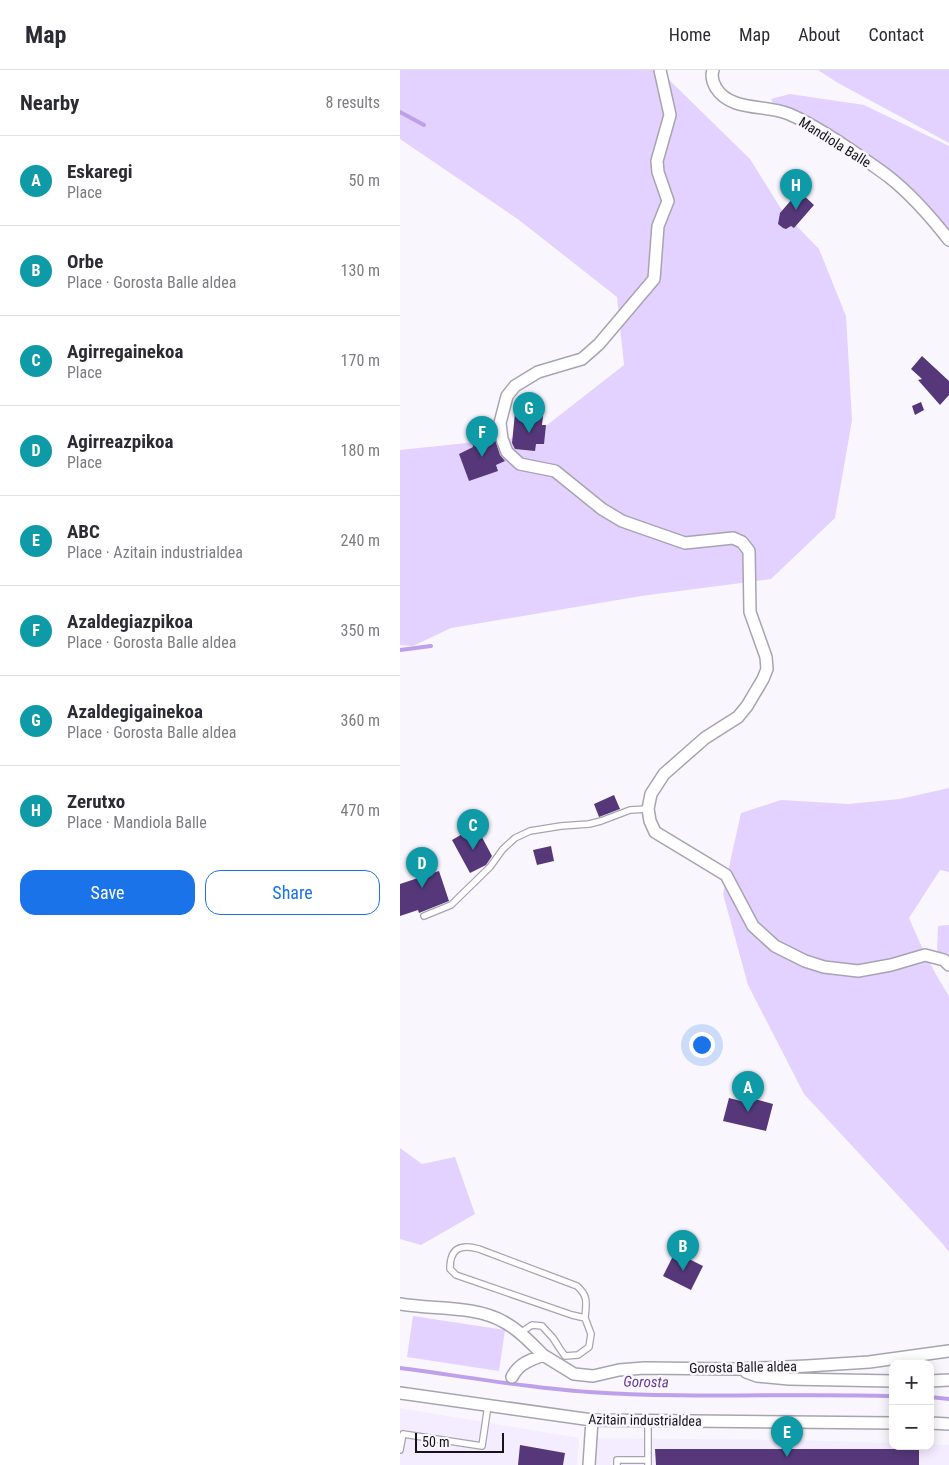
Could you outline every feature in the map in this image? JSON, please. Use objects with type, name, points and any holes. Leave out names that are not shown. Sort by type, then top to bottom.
[{"type":"street","points":[[660,70],[670,115],[657,161],[658,172],[668,201],[658,226],[654,279],[599,344],[582,359],[538,372],[515,386],[506,396],[500,423],[502,439],[507,452],[520,464],[555,471],[602,509],[622,521],[685,543],[733,538],[742,542],[748,551],[750,612],[766,658],[767,669],[747,706],[738,717],[705,738],[664,774],[651,794],[648,809],[655,832],[726,875],[753,926],[775,946],[805,961],[824,967],[858,971],[891,965],[925,955],[944,960],[949,965]]},
{"type":"street","name":"Mandiola Balle","points":[[713,70],[712,75],[715,86],[722,96],[742,104],[788,113],[836,140],[866,160],[906,192],[949,240]]},
{"type":"street","name":"Gorosta Balle aldea","points":[[400,1304],[464,1310],[484,1314],[502,1321],[520,1333],[543,1355],[574,1374],[594,1376],[619,1370],[644,1368],[737,1369],[869,1362],[949,1351]]},
{"type":"street","points":[[512,1377],[517,1368],[543,1355]]},
{"type":"street","points":[[737,1369],[757,1376],[789,1379],[889,1381]]},
{"type":"street","points":[[934,1381],[949,1380]]},
{"type":"street","name":"Azitain industrialdea","points":[[400,1393],[592,1420],[889,1423]]},
{"type":"street","points":[[588,1465],[592,1420]]},
{"type":"street","points":[[934,1423],[949,1424]]},
{"type":"lane","points":[[424,916],[450,905],[490,867],[503,849],[515,838],[530,832],[602,821],[630,810],[648,809]]},
{"type":"lane","points":[[520,1333],[532,1325],[542,1326],[565,1356],[578,1355],[588,1347],[591,1334],[585,1318],[587,1301],[584,1292],[577,1286],[479,1249],[470,1247],[458,1248],[452,1254],[450,1262],[450,1269],[456,1275],[585,1318]]},
{"type":"lane","points":[[400,1450],[402,1434],[482,1446],[488,1405]]},
{"type":"lane","points":[[617,1465],[617,1460],[648,1463],[648,1421]]},
{"type":"shaded area","points":[[400,70],[659,70],[750,159],[783,212],[819,249],[846,316],[852,420],[835,518],[771,579],[641,596],[451,628],[413,646],[400,645],[400,450],[533,436],[624,365],[617,297],[519,220],[400,139]]},
{"type":"shaded area","points":[[818,70],[949,70],[949,143],[838,83]]},
{"type":"shaded area","points":[[790,94],[864,105],[949,146],[949,230],[905,182],[860,150],[783,105],[774,105],[771,99]]},
{"type":"shaded area","points":[[949,788],[949,872],[940,870],[909,918],[949,996],[949,1252],[804,1094],[748,985],[723,894],[741,813],[781,800],[848,804],[900,799]]},
{"type":"shaded area","points":[[949,925],[949,954],[937,953],[938,926]]},
{"type":"shaded area","points":[[400,1148],[422,1164],[455,1157],[475,1214],[421,1245],[400,1239]]},
{"type":"shaded area","points":[[413,1316],[505,1330],[499,1371],[407,1357]]},
{"type":"shaded area","points":[[400,1408],[579,1438],[577,1465],[400,1465]]},
{"type":"shaded area","points":[[595,1438],[889,1443],[889,1450],[934,1450],[934,1444],[949,1445],[949,1465],[593,1465]]},
{"type":"building","points":[[799,191],[814,205],[794,228],[791,226],[786,229],[783,228],[778,224],[780,213]]},
{"type":"building","points":[[922,356],[949,381],[949,395],[940,405],[918,380],[922,379],[911,369]]},
{"type":"building","points":[[921,402],[924,410],[915,415],[912,406]]},
{"type":"building","points":[[518,403],[533,408],[531,415],[543,416],[542,425],[546,425],[544,444],[536,444],[535,451],[515,449],[512,443]]},
{"type":"building","points":[[493,433],[500,455],[505,461],[496,465],[498,471],[469,481],[459,454],[473,447],[472,440]]},
{"type":"building","points":[[614,795],[620,809],[599,817],[594,804]]},
{"type":"building","points":[[476,826],[492,856],[486,865],[470,873],[452,840]]},
{"type":"building","points":[[551,846],[554,861],[537,865],[533,850]]},
{"type":"building","points":[[439,871],[449,901],[419,913],[418,910],[400,916],[400,884]]},
{"type":"building","points":[[743,1096],[773,1104],[766,1131],[723,1121],[729,1098],[741,1101]]},
{"type":"building","points":[[675,1252],[703,1266],[691,1290],[663,1276]]},
{"type":"building","points":[[520,1445],[565,1453],[563,1465],[518,1465]]},
{"type":"building","points":[[655,1449],[919,1450],[919,1465],[656,1465]]},
{"type":"waterway","points":[[400,112],[424,125]]},
{"type":"waterway","points":[[400,650],[431,646]]},
{"type":"waterway","name":"Gorosta","points":[[400,1368],[518,1385],[589,1392],[703,1396],[889,1396]]},
{"type":"waterway","name":"Gorosta","points":[[934,1397],[949,1399]]},
{"type":"place","name":"Zerutxo","points":[[796,210]]},
{"type":"place","name":"Azaldegigainekoa","points":[[529,433]]},
{"type":"place","name":"Azaldegiazpikoa","points":[[482,457]]},
{"type":"place","name":"Agirregainekoa","points":[[473,850]]},
{"type":"place","name":"Agirreazpikoa","points":[[422,888]]},
{"type":"place","name":"Eskaregi","points":[[748,1112]]},
{"type":"place","name":"Orbe","points":[[683,1271]]},
{"type":"place","name":"ABC","points":[[787,1457]]}]
